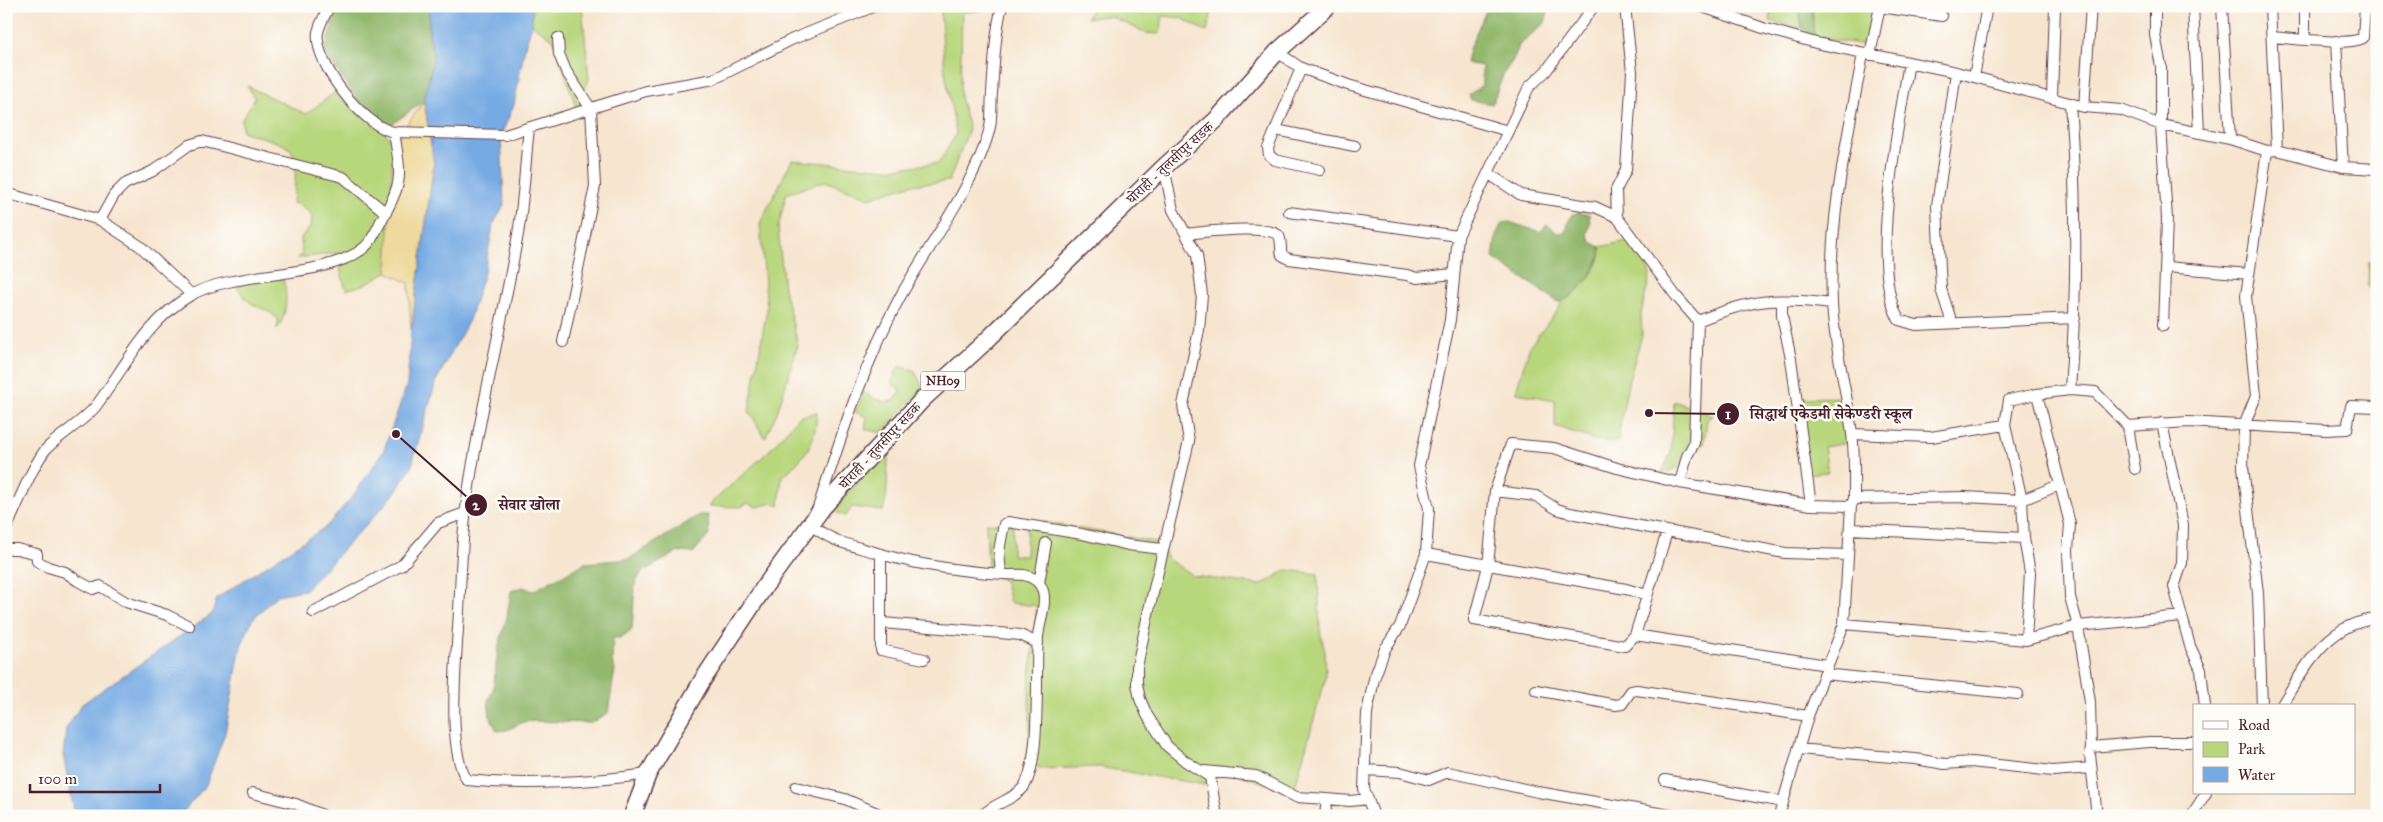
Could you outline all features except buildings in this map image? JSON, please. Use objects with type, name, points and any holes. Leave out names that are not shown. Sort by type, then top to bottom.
[{"type":"main road","name":"घोराही - तुलसीपुर सडक","points":[[632,816],[648,774],[702,681],[765,586],[823,507],[923,399],[1216,120],[1277,52],[1328,6]]},
{"type":"street","points":[[329,6],[318,32],[327,70],[360,111],[381,128],[394,132],[505,135],[646,91],[714,79],[793,39],[874,6]]},
{"type":"street","points":[[982,816],[987,810],[1010,798],[1023,788],[1031,770],[1035,739],[1038,643],[1044,593],[1039,583],[1032,577],[1024,575],[944,569],[899,560],[828,538],[812,524],[844,424],[864,371],[900,298],[966,185],[979,156],[990,126],[995,48],[1002,6]]},
{"type":"street","points":[[1374,816],[1364,789],[1367,713],[1374,679],[1385,649],[1400,626],[1426,554],[1429,509],[1419,466],[1450,320],[1458,236],[1529,87],[1546,71],[1594,6]]},
{"type":"street","points":[[1617,217],[1616,190],[1626,170],[1632,72],[1625,6]]},
{"type":"street","points":[[1700,6],[1763,28],[1867,55],[1956,72],[2084,107],[2121,110],[2160,125],[2230,139],[2343,167],[2377,169]]},
{"type":"street","points":[[1974,78],[1986,6]]},
{"type":"street","points":[[2052,98],[2055,6]]},
{"type":"street","points":[[2084,107],[2091,6]]},
{"type":"street","points":[[2155,6],[2156,35],[2161,66],[2160,125],[2167,219],[2163,326]]},
{"type":"street","points":[[2193,6],[2198,133]]},
{"type":"street","points":[[2222,6],[2230,139]]},
{"type":"street","points":[[2262,704],[2258,593],[2243,467],[2244,426],[2256,396],[2246,296],[2272,150],[2272,37],[2270,6]]},
{"type":"street","points":[[2305,6],[2305,40]]},
{"type":"street","points":[[2272,37],[2305,40],[2358,40],[2363,38],[2364,6]]},
{"type":"street","points":[[1779,816],[1808,716],[1844,624],[1853,502],[1852,434],[1842,385],[1832,304],[1831,252],[1837,200],[1867,55],[1880,7],[1942,16]]},
{"type":"street","points":[[558,38],[559,54],[566,71],[591,109],[595,186],[563,342]]},
{"type":"street","points":[[2336,40],[2343,167]]},
{"type":"street","points":[[1277,52],[1301,68],[1348,84],[1508,131]]},
{"type":"street","points":[[1909,62],[1895,151],[1885,252],[1894,309],[1900,320],[1916,325],[2075,318]]},
{"type":"street","points":[[1301,68],[1268,148],[1269,155],[1275,160],[1320,170]]},
{"type":"street","points":[[1952,322],[1941,289],[1937,206],[1956,72]]},
{"type":"street","points":[[2070,103],[2076,182],[2075,318],[2070,390]]},
{"type":"street","points":[[529,128],[519,232],[484,403],[465,513],[453,687],[458,752],[463,774],[467,780],[488,784],[600,780],[648,774]]},
{"type":"street","points":[[1276,130],[1355,146]]},
{"type":"street","points":[[6,529],[46,449],[94,407],[129,354],[150,330],[192,295],[229,283],[323,265],[355,253],[367,246],[397,192],[400,180],[394,132]]},
{"type":"street","points":[[100,220],[114,195],[125,184],[153,172],[189,146],[202,141],[343,177],[386,213]]},
{"type":"street","points":[[1164,168],[1173,210],[1197,255],[1202,295],[1196,345],[1182,405],[1189,442],[1162,549],[1137,667],[1140,699],[1167,746],[1185,761],[1210,777],[1217,816]]},
{"type":"street","points":[[1489,174],[1522,195],[1595,208],[1617,217],[1676,296],[1698,322],[1694,443],[1687,456],[1680,483]]},
{"type":"street","points":[[6,193],[100,220],[140,246],[192,295]]},
{"type":"street","points":[[1289,212],[1458,236]]},
{"type":"street","points":[[1186,234],[1224,229],[1267,232],[1280,237],[1282,255],[1289,258],[1407,274],[1417,278],[1453,274]]},
{"type":"street","points":[[2166,267],[2249,274]]},
{"type":"street","points":[[1698,322],[1741,304],[1766,300],[1832,304]]},
{"type":"street","points":[[1782,301],[1782,316],[1791,359],[1811,505]]},
{"type":"street","points":[[2026,640],[2030,573],[2024,538],[2022,500],[2005,425],[2009,400],[2070,390],[2095,392],[2128,426],[2135,469]]},
{"type":"street","points":[[2037,394],[2070,524],[2068,550],[2070,597],[2078,626],[2090,702],[2091,768],[2097,816]]},
{"type":"street","points":[[2128,426],[2162,423],[2347,429],[2351,406],[2377,406]]},
{"type":"street","points":[[2162,423],[2183,525],[2182,563],[2174,587],[2190,646],[2201,670],[2205,704]]},
{"type":"street","points":[[1852,434],[1931,437],[2005,425]]},
{"type":"street","points":[[1667,532],[1635,634],[1625,646],[1474,620],[1488,566],[1495,490],[1511,444],[1554,448],[1617,468],[1680,483],[1811,505],[1965,496],[2022,500],[2059,485]]},
{"type":"street","points":[[1495,490],[1536,496],[1563,511],[1667,532],[1786,553],[1848,555]]},
{"type":"street","points":[[313,612],[402,565],[438,523],[465,513]]},
{"type":"street","points":[[1001,574],[1000,539],[1004,524],[1008,522],[1082,534],[1128,545],[1162,549]]},
{"type":"street","points":[[1850,529],[2024,538]]},
{"type":"street","points":[[1039,583],[1046,543]]},
{"type":"street","points":[[6,549],[17,549],[37,554],[37,561],[48,567],[65,572],[93,589],[100,586],[126,602],[167,615],[189,626]]},
{"type":"street","points":[[881,554],[881,650],[924,659]]},
{"type":"street","points":[[1426,554],[1626,588],[1648,595]]},
{"type":"street","points":[[1844,624],[2026,640],[2078,626],[2182,616]]},
{"type":"street","points":[[2282,704],[2312,657],[2333,634],[2368,619],[2377,619]]},
{"type":"street","points":[[882,624],[1000,632],[1020,635],[1038,643]]},
{"type":"street","points":[[1635,634],[1826,669],[2018,694]]},
{"type":"street","points":[[1536,690],[1622,704],[1631,692],[1637,690],[1808,716]]},
{"type":"street","points":[[2091,747],[2149,742],[2193,742]]},
{"type":"street","points":[[1798,749],[1915,759],[1945,764],[1971,762],[2053,771],[2091,768]]},
{"type":"street","points":[[1366,770],[1400,772],[1429,780],[1448,772],[1538,792],[1676,816]]},
{"type":"street","points":[[1203,771],[1256,776],[1296,797],[1350,801],[1368,799]]},
{"type":"street","points":[[1665,780],[1783,802]]},
{"type":"street","points":[[796,787],[845,799],[884,816]]},
{"type":"street","points":[[253,793],[296,804],[325,816]]},
{"type":"street","points":[[2191,816],[2205,794]]},
{"type":"street","points":[[1326,816],[1327,799]]},
{"type":"green space","points":[[338,6],[429,6],[429,35],[434,56],[424,101],[388,127],[359,102],[324,52]]},
{"type":"green space","points":[[532,6],[582,6],[589,79],[578,112],[553,39],[532,25]]},
{"type":"green space","points":[[940,6],[987,6],[983,10],[962,13],[960,97],[969,129],[949,181],[910,185],[869,198],[825,181],[786,194],[778,228],[784,289],[798,345],[777,413],[765,438],[749,411],[767,309],[760,223],[792,160],[887,169],[939,163],[956,134],[945,72]]},
{"type":"green space","points":[[1092,6],[1213,6],[1207,32],[1181,18],[1163,16],[1160,34],[1146,33],[1110,16],[1087,18]]},
{"type":"green space","points":[[1488,6],[1549,6],[1545,23],[1519,45],[1515,57],[1504,73],[1492,104],[1471,100],[1469,95],[1482,85],[1482,66],[1466,63],[1469,49]]},
{"type":"green space","points":[[1770,6],[1799,6],[1802,29],[1770,21]]},
{"type":"green space","points":[[1799,6],[1812,6],[1814,37],[1802,29]]},
{"type":"green space","points":[[1812,6],[1876,6],[1866,45],[1814,37]]},
{"type":"green space","points":[[247,86],[306,114],[334,93],[386,134],[393,144],[387,272],[363,285],[346,290],[336,253],[298,258],[302,254],[301,237],[309,228],[312,215],[300,205],[293,203],[295,167],[293,154],[290,149],[274,141],[242,131],[242,119],[255,98]]},
{"type":"green space","points":[[1578,213],[1589,214],[1590,224],[1587,234],[1591,242],[1600,247],[1600,254],[1593,271],[1572,296],[1558,302],[1493,258],[1496,235],[1502,223],[1509,222],[1540,232],[1547,225],[1558,233],[1565,233],[1571,215]]},
{"type":"green space","points":[[1627,241],[1644,256],[1650,275],[1641,314],[1642,335],[1628,383],[1617,442],[1595,440],[1555,426],[1555,400],[1517,393],[1517,387],[1530,346],[1560,307],[1561,302],[1574,293],[1594,271],[1601,254],[1600,247]]},
{"type":"green space","points":[[2369,261],[2377,262],[2377,288],[2368,287]]},
{"type":"green space","points":[[283,279],[286,291],[285,312],[277,329],[278,320],[275,316],[251,303],[237,288],[251,280]]},
{"type":"green space","points":[[899,366],[914,370],[923,388],[881,433],[865,429],[867,417],[855,412],[864,392],[882,401],[894,401],[901,391],[891,382]]},
{"type":"green space","points":[[1840,397],[1847,443],[1824,447],[1828,472],[1807,474],[1798,398]]},
{"type":"green space","points":[[1674,401],[1713,416],[1707,419],[1704,444],[1680,466],[1661,475],[1671,453]]},
{"type":"green space","points":[[817,412],[814,433],[808,449],[782,477],[779,506],[772,503],[757,507],[747,503],[741,507],[708,506],[767,453],[799,417]]},
{"type":"green space","points":[[890,447],[883,511],[852,507],[846,516],[832,511]]},
{"type":"green space","points":[[699,515],[708,515],[709,535],[693,553],[678,552],[642,572],[635,584],[632,630],[620,638],[613,638],[612,662],[615,669],[608,713],[591,723],[523,722],[507,730],[497,731],[490,716],[488,700],[493,690],[498,649],[507,617],[511,591],[523,587],[533,591],[585,563],[629,559]]},
{"type":"green space","points":[[1027,519],[1160,543],[1168,559],[1193,576],[1262,585],[1286,570],[1318,574],[1320,631],[1325,652],[1326,677],[1293,793],[1218,767],[1205,785],[1099,767],[1042,769],[1026,761],[1030,737],[1029,690],[1037,606],[1010,603],[1005,582],[988,570],[986,523],[1013,525],[1012,555],[1026,556]]},
{"type":"sand","points":[[424,101],[434,163],[411,332],[409,283],[387,272],[393,144]]},
{"type":"water","points":[[429,6],[532,6],[532,25],[525,46],[514,105],[501,135],[504,205],[493,225],[485,269],[469,320],[436,381],[411,468],[392,497],[305,590],[277,595],[252,620],[241,646],[225,733],[206,785],[184,811],[183,816],[75,816],[63,755],[66,729],[82,704],[212,614],[217,598],[327,526],[353,496],[383,452],[407,385],[411,332],[434,163],[424,101],[434,56],[429,35]]},
{"type":"place","name":"सिद्धार्थ एकेडमी सेकेण्डरी स्कूल","points":[[1649,413]]},
{"type":"place","name":"सेवार खोला","points":[[396,434]]}]
